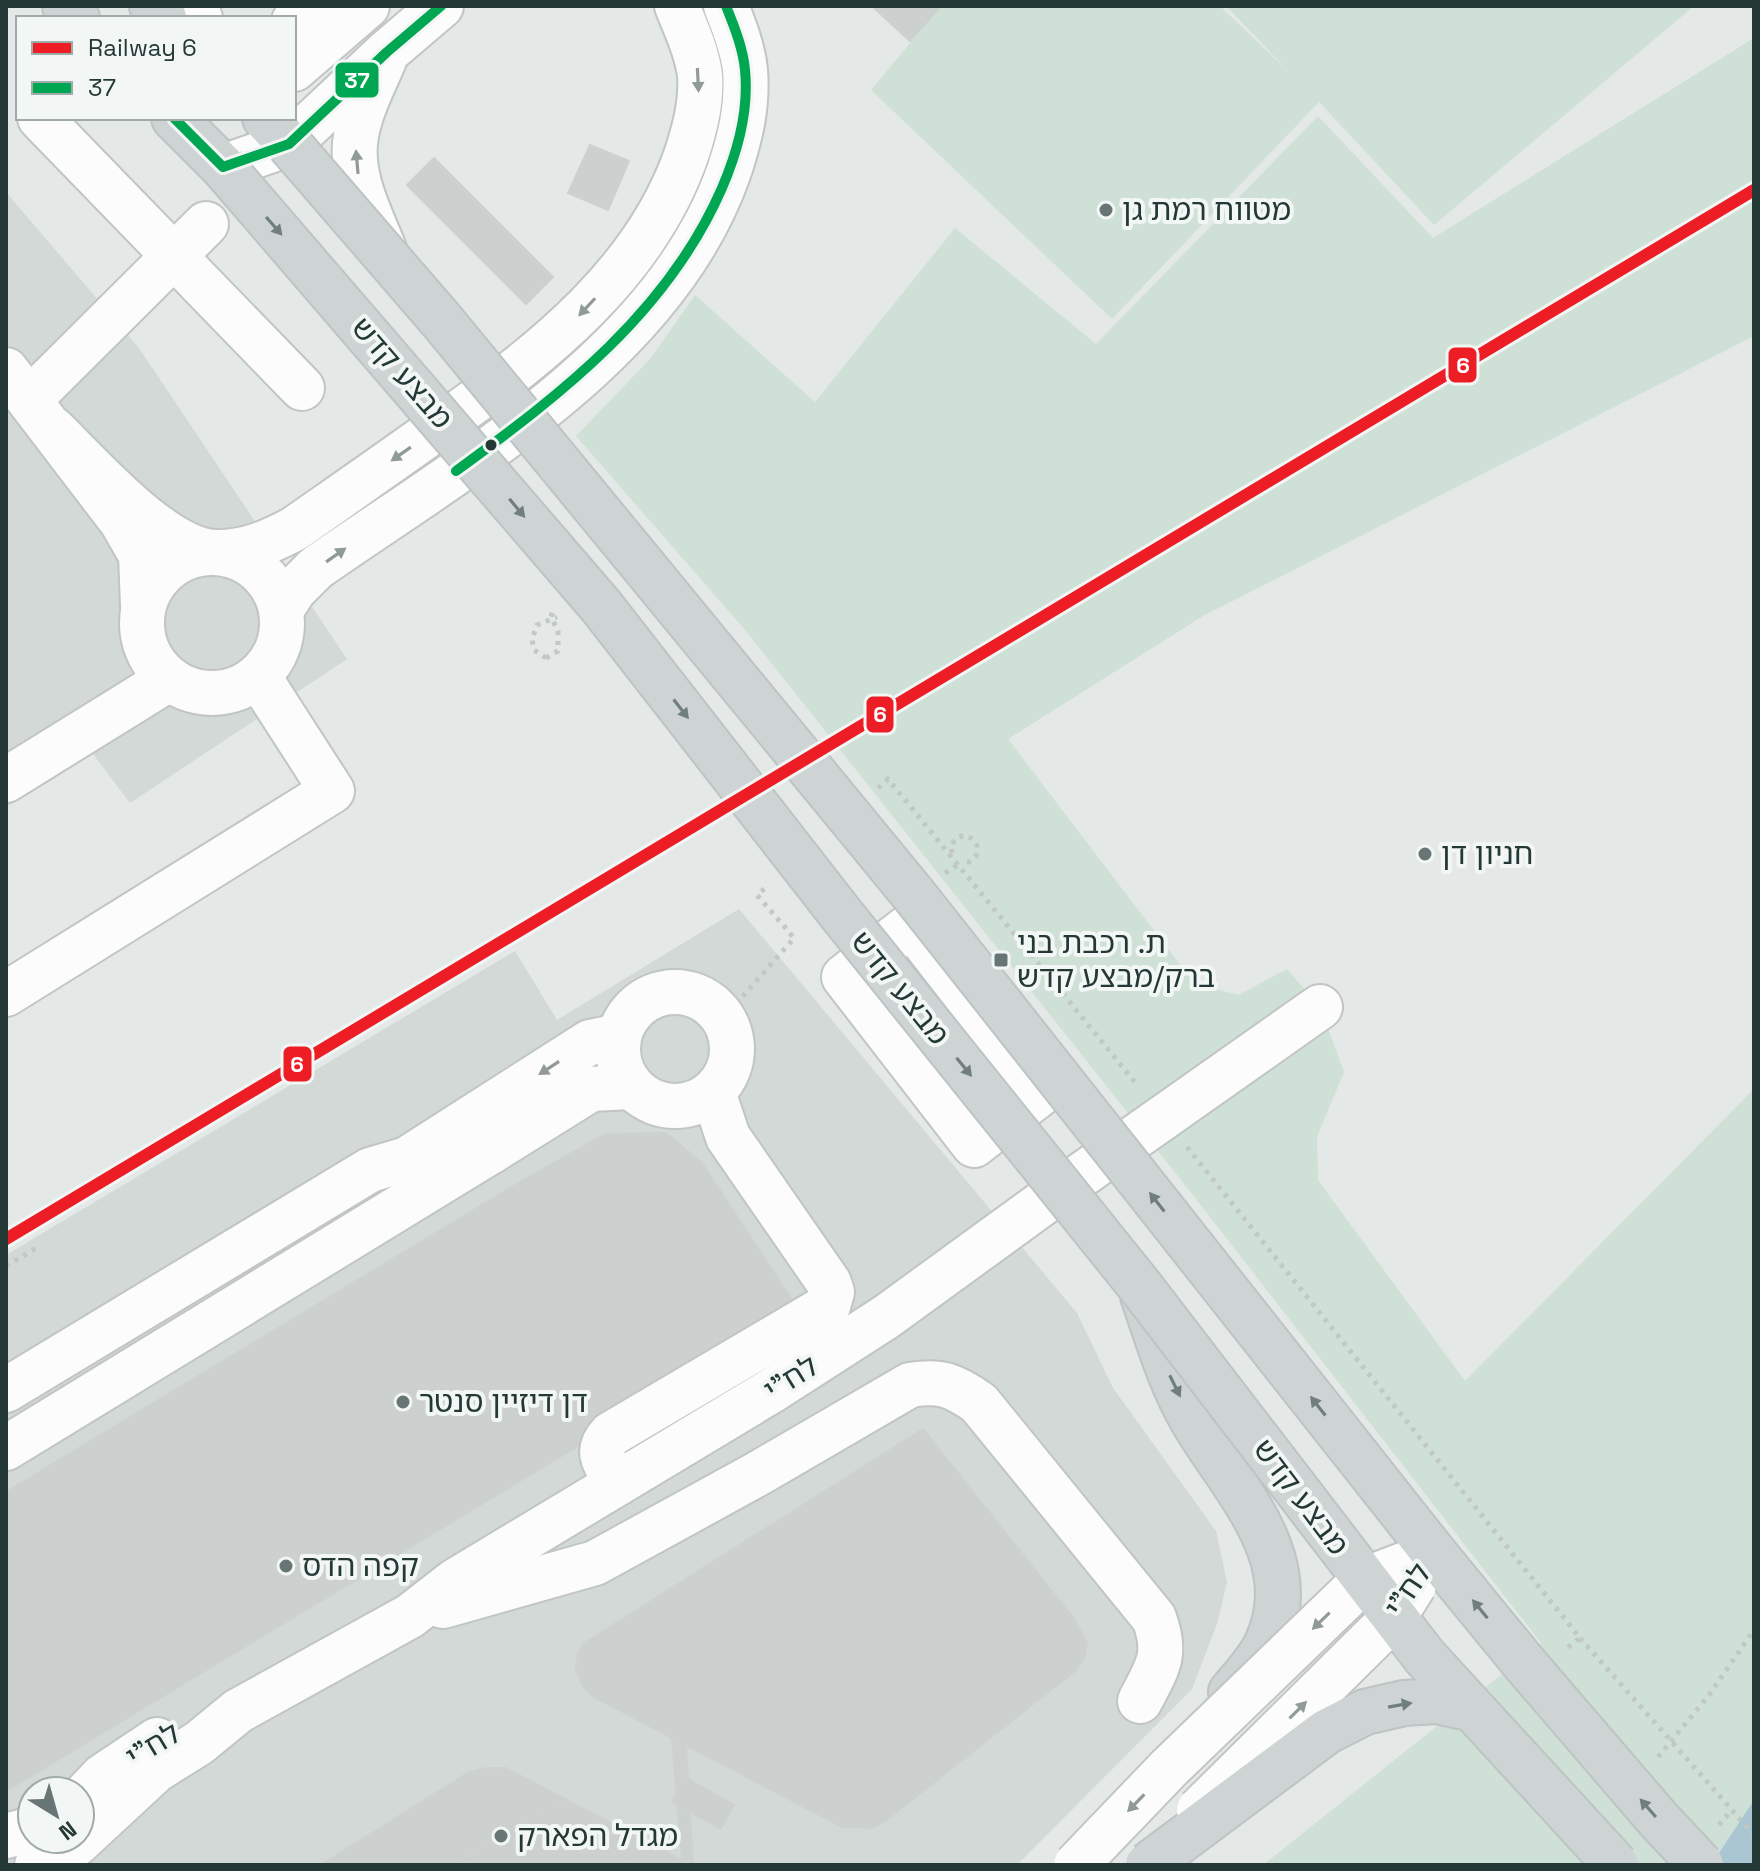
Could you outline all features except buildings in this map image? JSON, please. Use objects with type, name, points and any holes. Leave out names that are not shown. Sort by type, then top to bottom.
[{"type":"main road","name":"מבצע קדש","points":[[176,120],[223,167],[601,606],[851,926],[1140,1286],[1364,1580],[1469,1708],[1616,1865]]},
{"type":"main road","name":"מבצע קדש","points":[[277,131],[442,321],[914,895],[1434,1553],[1544,1687],[1701,1865]]},
{"type":"main road","points":[[1140,1286],[1169,1373],[1192,1419],[1267,1538],[1276,1562],[1280,1586],[1267,1643],[1169,1768]]},
{"type":"main road","points":[[1146,1865],[1326,1732],[1365,1712],[1404,1703],[1437,1701],[1469,1708]]},
{"type":"street","points":[[296,21],[313,17],[335,6]]},
{"type":"street","points":[[296,67],[367,6]]},
{"type":"street","points":[[143,606],[153,584],[170,567],[191,555],[257,547],[306,521],[510,376],[575,320],[618,274],[649,231],[677,180],[698,119],[700,75],[677,6]]},
{"type":"street","points":[[281,610],[294,590],[316,568],[539,412],[607,353],[653,303],[687,256],[719,199],[744,127],[745,69],[726,6]]},
{"type":"street","points":[[158,12],[186,16]]},
{"type":"street","points":[[296,117],[412,30]]},
{"type":"street","points":[[389,262],[362,196],[355,164],[356,136],[412,30]]},
{"type":"street","points":[[42,120],[302,388]]},
{"type":"street","points":[[223,167],[246,120]]},
{"type":"street","points":[[223,167],[277,131]]},
{"type":"street","points":[[30,400],[206,224]]},
{"type":"street","points":[[30,400],[137,511],[173,538],[238,557],[258,569],[273,587],[281,610],[282,628],[278,646],[258,676],[233,689],[205,693],[187,689],[169,679],[155,665],[145,647],[141,626],[141,555],[122,522],[30,400]]},
{"type":"street","points":[[6,994],[332,791],[258,676]]},
{"type":"street","points":[[6,780],[169,679]]},
{"type":"street","points":[[911,925],[1041,1093],[1018,1111],[974,1145],[844,977],[911,925]]},
{"type":"street","points":[[675,992],[694,995],[711,1004],[723,1019],[730,1033],[730,1064],[724,1079],[713,1092],[681,1106],[662,1105],[645,1099],[631,1087],[617,1055],[619,1036],[627,1018],[640,1004],[656,995],[675,992]]},
{"type":"street","name":"לח\"י","points":[[96,1838],[123,1801],[156,1770],[199,1743],[238,1711],[410,1616],[455,1581],[771,1391],[886,1317],[1320,1007]]},
{"type":"street","points":[[6,1390],[370,1170],[407,1159],[590,1042],[619,1036]]},
{"type":"street","points":[[6,1448],[591,1089],[631,1087]]},
{"type":"street","points":[[618,1483],[601,1455],[602,1444],[611,1434],[828,1306],[832,1292],[829,1283],[728,1137],[713,1092]]},
{"type":"street","points":[[1018,1111],[1073,1181]]},
{"type":"street","points":[[407,1159],[446,1162],[490,1152]]},
{"type":"street","points":[[410,1616],[595,1563],[910,1385],[934,1381],[959,1389],[979,1403],[1154,1618],[1162,1638],[1159,1662],[1140,1701]]},
{"type":"street","name":"לח\"י","points":[[1076,1865],[1169,1768],[1364,1580],[1434,1553]]},
{"type":"street","name":"לח\"י","points":[[1146,1865],[1394,1617],[1434,1553]]},
{"type":"street","name":"לח\"י","points":[[96,1783],[142,1748],[190,1723],[238,1711]]},
{"type":"street","name":"לח\"י","points":[[37,1865],[73,1855]]},
{"type":"path","points":[[555,603],[551,617],[558,631],[558,651],[546,658],[534,650],[532,639],[537,625],[545,619],[601,606]]},
{"type":"path","points":[[954,858],[951,850],[953,841],[961,836],[970,837],[976,843],[978,852],[974,859],[961,863]]},
{"type":"path","points":[[723,1019],[794,938],[757,895]]},
{"type":"path","points":[[1163,1117],[1580,1638],[1754,1836]]},
{"type":"path","points":[[6,1266],[38,1247]]},
{"type":"path","points":[[1656,1760],[1709,1695],[1754,1630]]},
{"type":"shaded area","points":[[6,192],[139,348],[347,659],[130,803],[93,754],[6,807]]},
{"type":"shaded area","points":[[739,909],[1077,1313],[1113,1388],[1216,1531],[1227,1582],[1217,1624],[1192,1689],[1017,1865],[6,1865],[6,1255],[515,951],[557,1020]]},
{"type":"green space","name":"מטווח רמת גן","points":[[941,6],[1220,6],[1292,75],[1226,6],[1694,6],[1434,225],[1319,102],[1112,319],[871,90]]},
{"type":"green space","points":[[1754,38],[1754,336],[1203,616],[1008,739],[1194,983],[1238,995],[1287,969],[1320,1007],[1344,1072],[1317,1137],[1318,1180],[1465,1381],[1754,1089],[1754,1800],[1711,1865],[1263,1865],[1541,1643],[1196,1199],[746,631],[576,436],[651,358],[695,295],[815,402],[955,228],[1096,344],[1318,116],[1433,238]]},
{"type":"water","points":[[1754,1800],[1754,1865],[1711,1865]]},
{"type":"rail line","name":"6","points":[[6,1239],[1754,190]]},
{"type":"transit line","name":"37","points":[[176,120],[223,167],[289,144],[441,6]]},
{"type":"transit line","name":"37","points":[[456,471],[535,411],[609,347],[673,274],[699,233],[728,174],[744,115],[744,62],[726,6]]},
{"type":"place","name":"מטווח רמת גן","points":[[1106,210]]},
{"type":"place","name":"חניון דן","points":[[1425,854]]},
{"type":"place","name":"ת. רכבת בני ברק/מבצע קדש","points":[[1001,960]]},
{"type":"place","name":"דן דיזיין סנטר","points":[[403,1402]]},
{"type":"place","name":"קפה הדס","points":[[286,1566]]},
{"type":"place","name":"מגדל הפארק","points":[[501,1836]]}]
